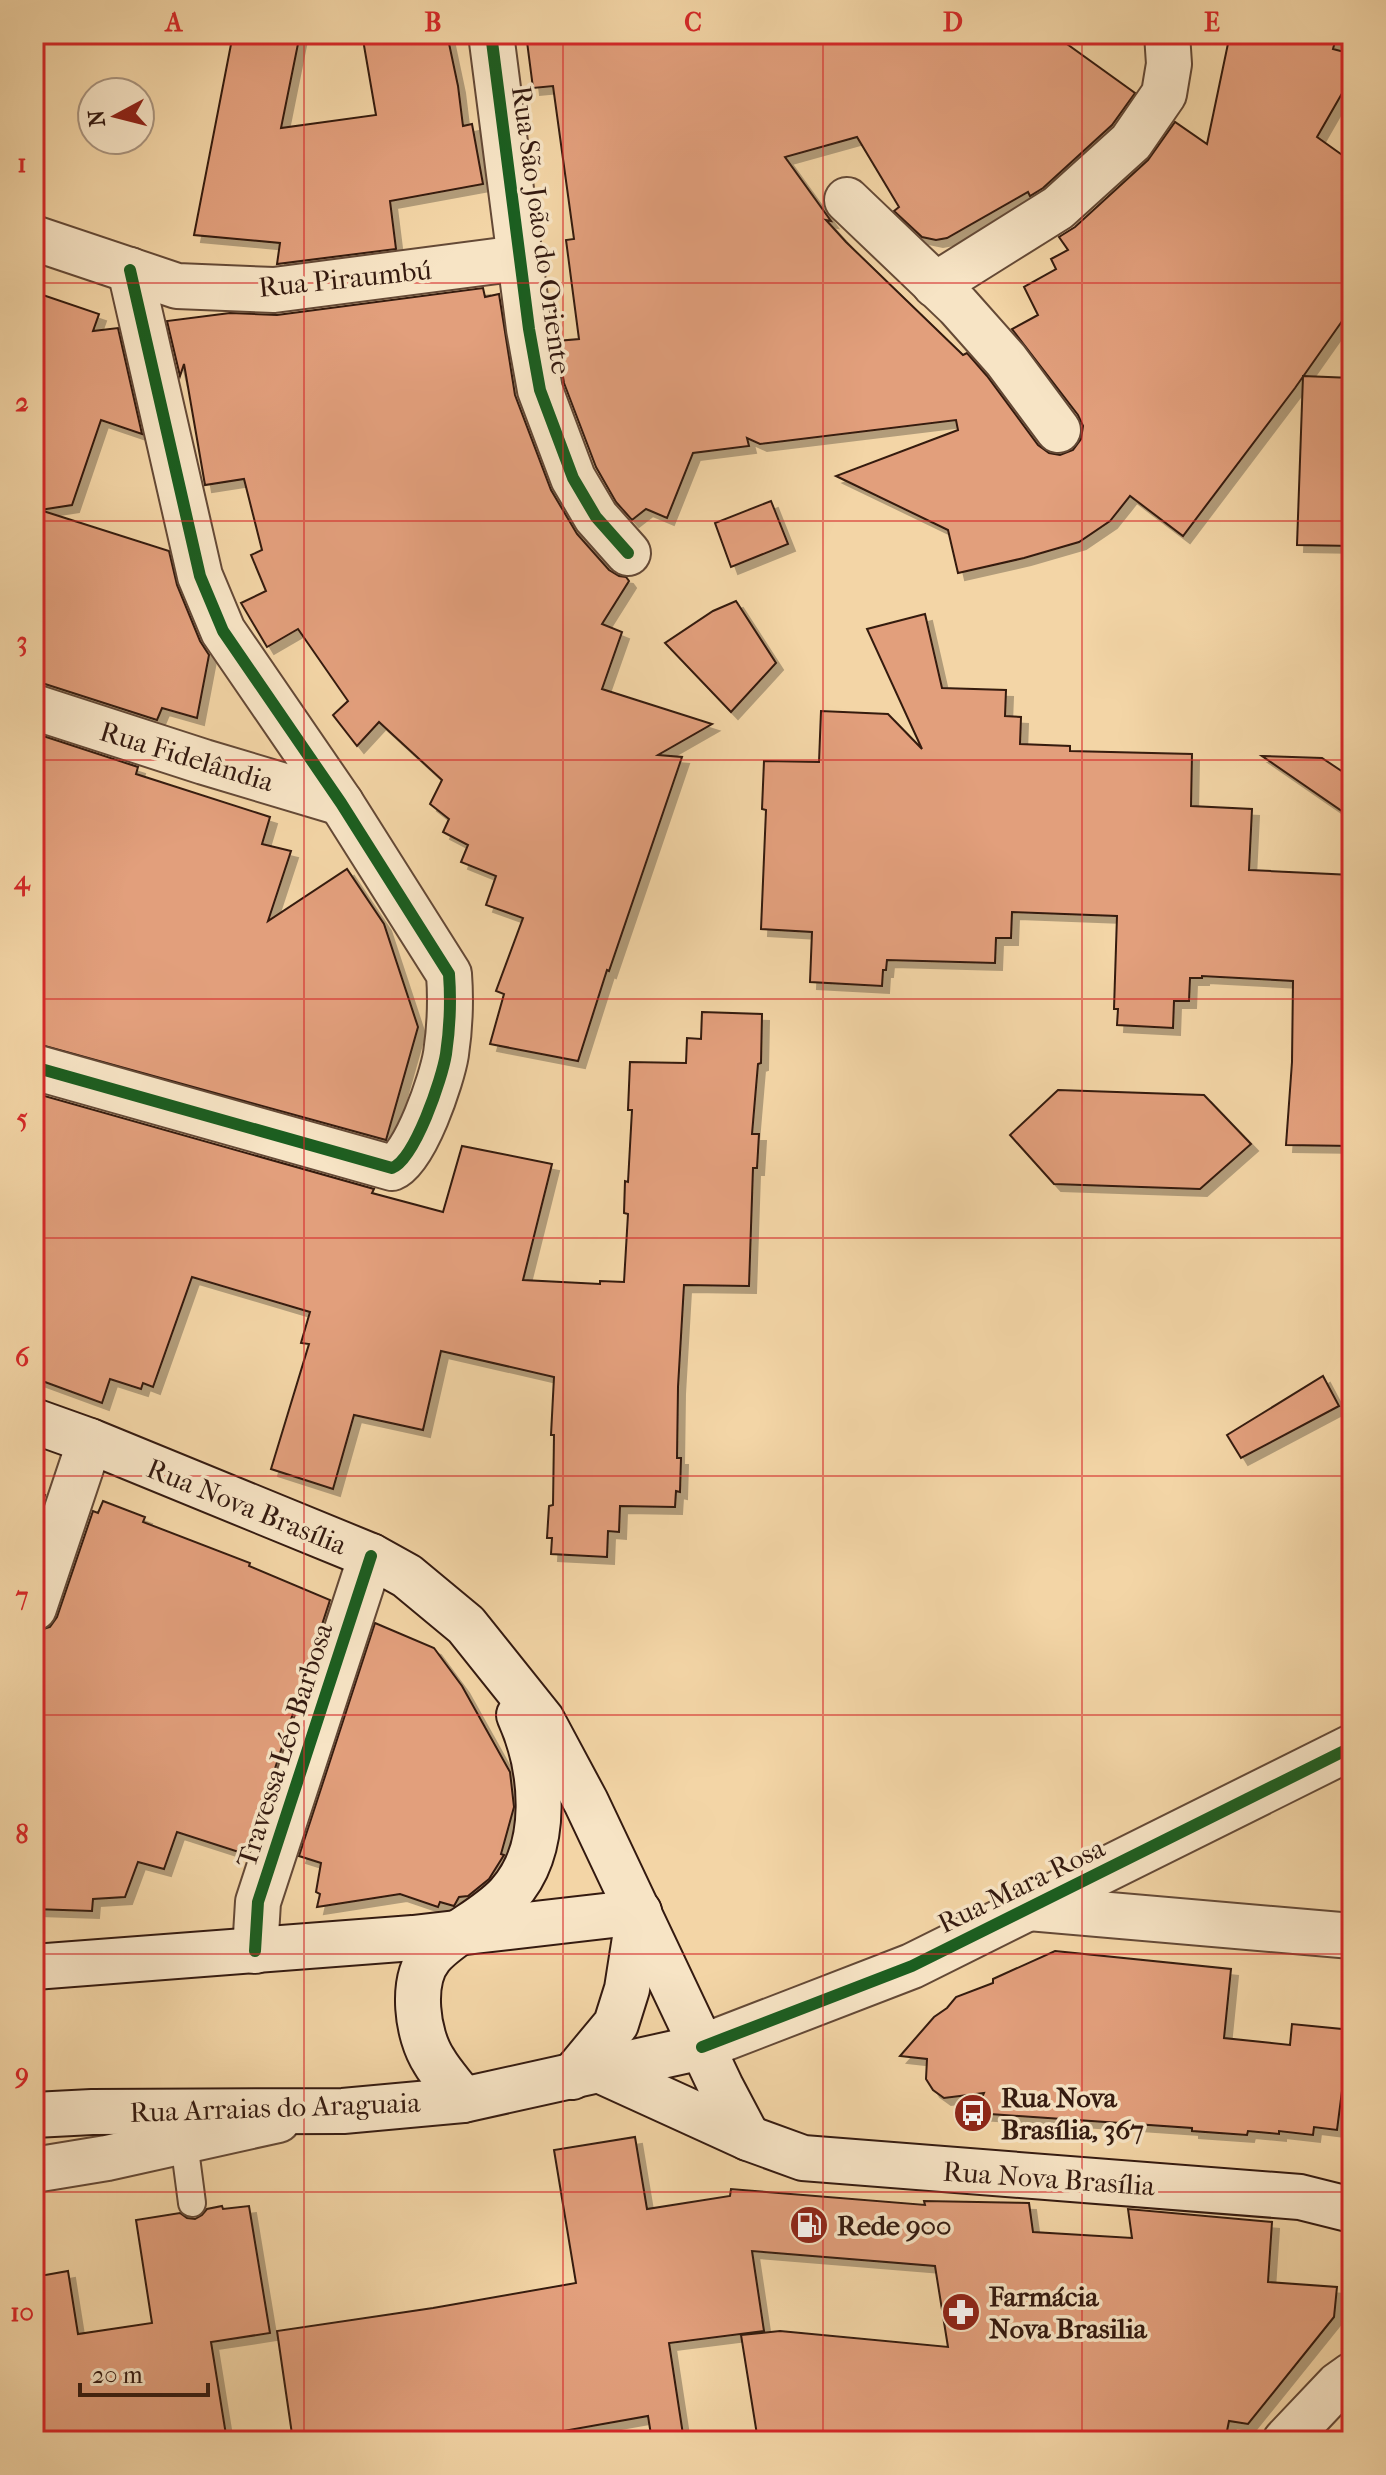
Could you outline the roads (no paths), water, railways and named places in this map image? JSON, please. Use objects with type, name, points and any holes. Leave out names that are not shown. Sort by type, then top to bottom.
[{"type":"street","name":"Rua São João do Oriente","points":[[491,34],[540,390],[573,478],[596,517],[628,553]]},
{"type":"street","points":[[935,285],[1058,208],[1131,142],[1164,94],[1169,64],[1167,34]]},
{"type":"street","points":[[847,200],[958,306],[1006,360],[1058,430]]},
{"type":"street","name":"Rua Piraumbú","points":[[34,238],[177,286],[274,290],[520,258]]},
{"type":"street","points":[[34,1067],[386,1168],[400,1165],[408,1156],[446,1057],[452,1005],[449,974],[341,803],[223,631],[200,576],[130,270]]},
{"type":"street","name":"Rua Fidelândia","points":[[34,707],[341,803]]},
{"type":"street","name":"Rua Nova Brasília","points":[[34,1421],[371,1556],[407,1576],[466,1625],[484,1644],[555,1741],[748,2138]]},
{"type":"street","points":[[34,1608],[90,1441]]},
{"type":"street","name":"Travessa Léo Barbosa","points":[[255,1951],[258,1902],[371,1556]]},
{"type":"street","name":"Rua Nova Brasília","points":[[463,2100],[432,2059],[419,2020],[419,1985],[423,1970],[431,1956],[483,1918],[509,1894],[527,1867],[537,1824],[535,1760],[521,1719],[484,1644]]},
{"type":"street","name":"Rua Mara Rosa","points":[[702,2047],[912,1966],[1352,1747]]},
{"type":"street","points":[[1029,1908],[1352,1936]]},
{"type":"street","points":[[34,1967],[255,1951],[639,1912],[627,1989],[616,2024],[586,2074]]},
{"type":"street","name":"Rua Arraias do Araguaia","points":[[34,2115],[314,2112],[463,2100],[702,2047]]},
{"type":"street","name":"Rua Nova Brasília","points":[[586,2074],[643,2088],[748,2138],[803,2158],[1300,2197],[1352,2210]]},
{"type":"street","points":[[34,2170],[184,2142],[314,2112]]},
{"type":"street","points":[[1285,2441],[1338,2385],[1352,2375]]},
{"type":"lane","points":[[184,2142],[192,2203]]},
{"type":"place","name":"Rua Nova Brasília, 367","points":[[973,2113]]},
{"type":"place","name":"Rede 900","points":[[809,2225]]},
{"type":"place","name":"Farmácia Nova Brasilia","points":[[961,2312]]}]
